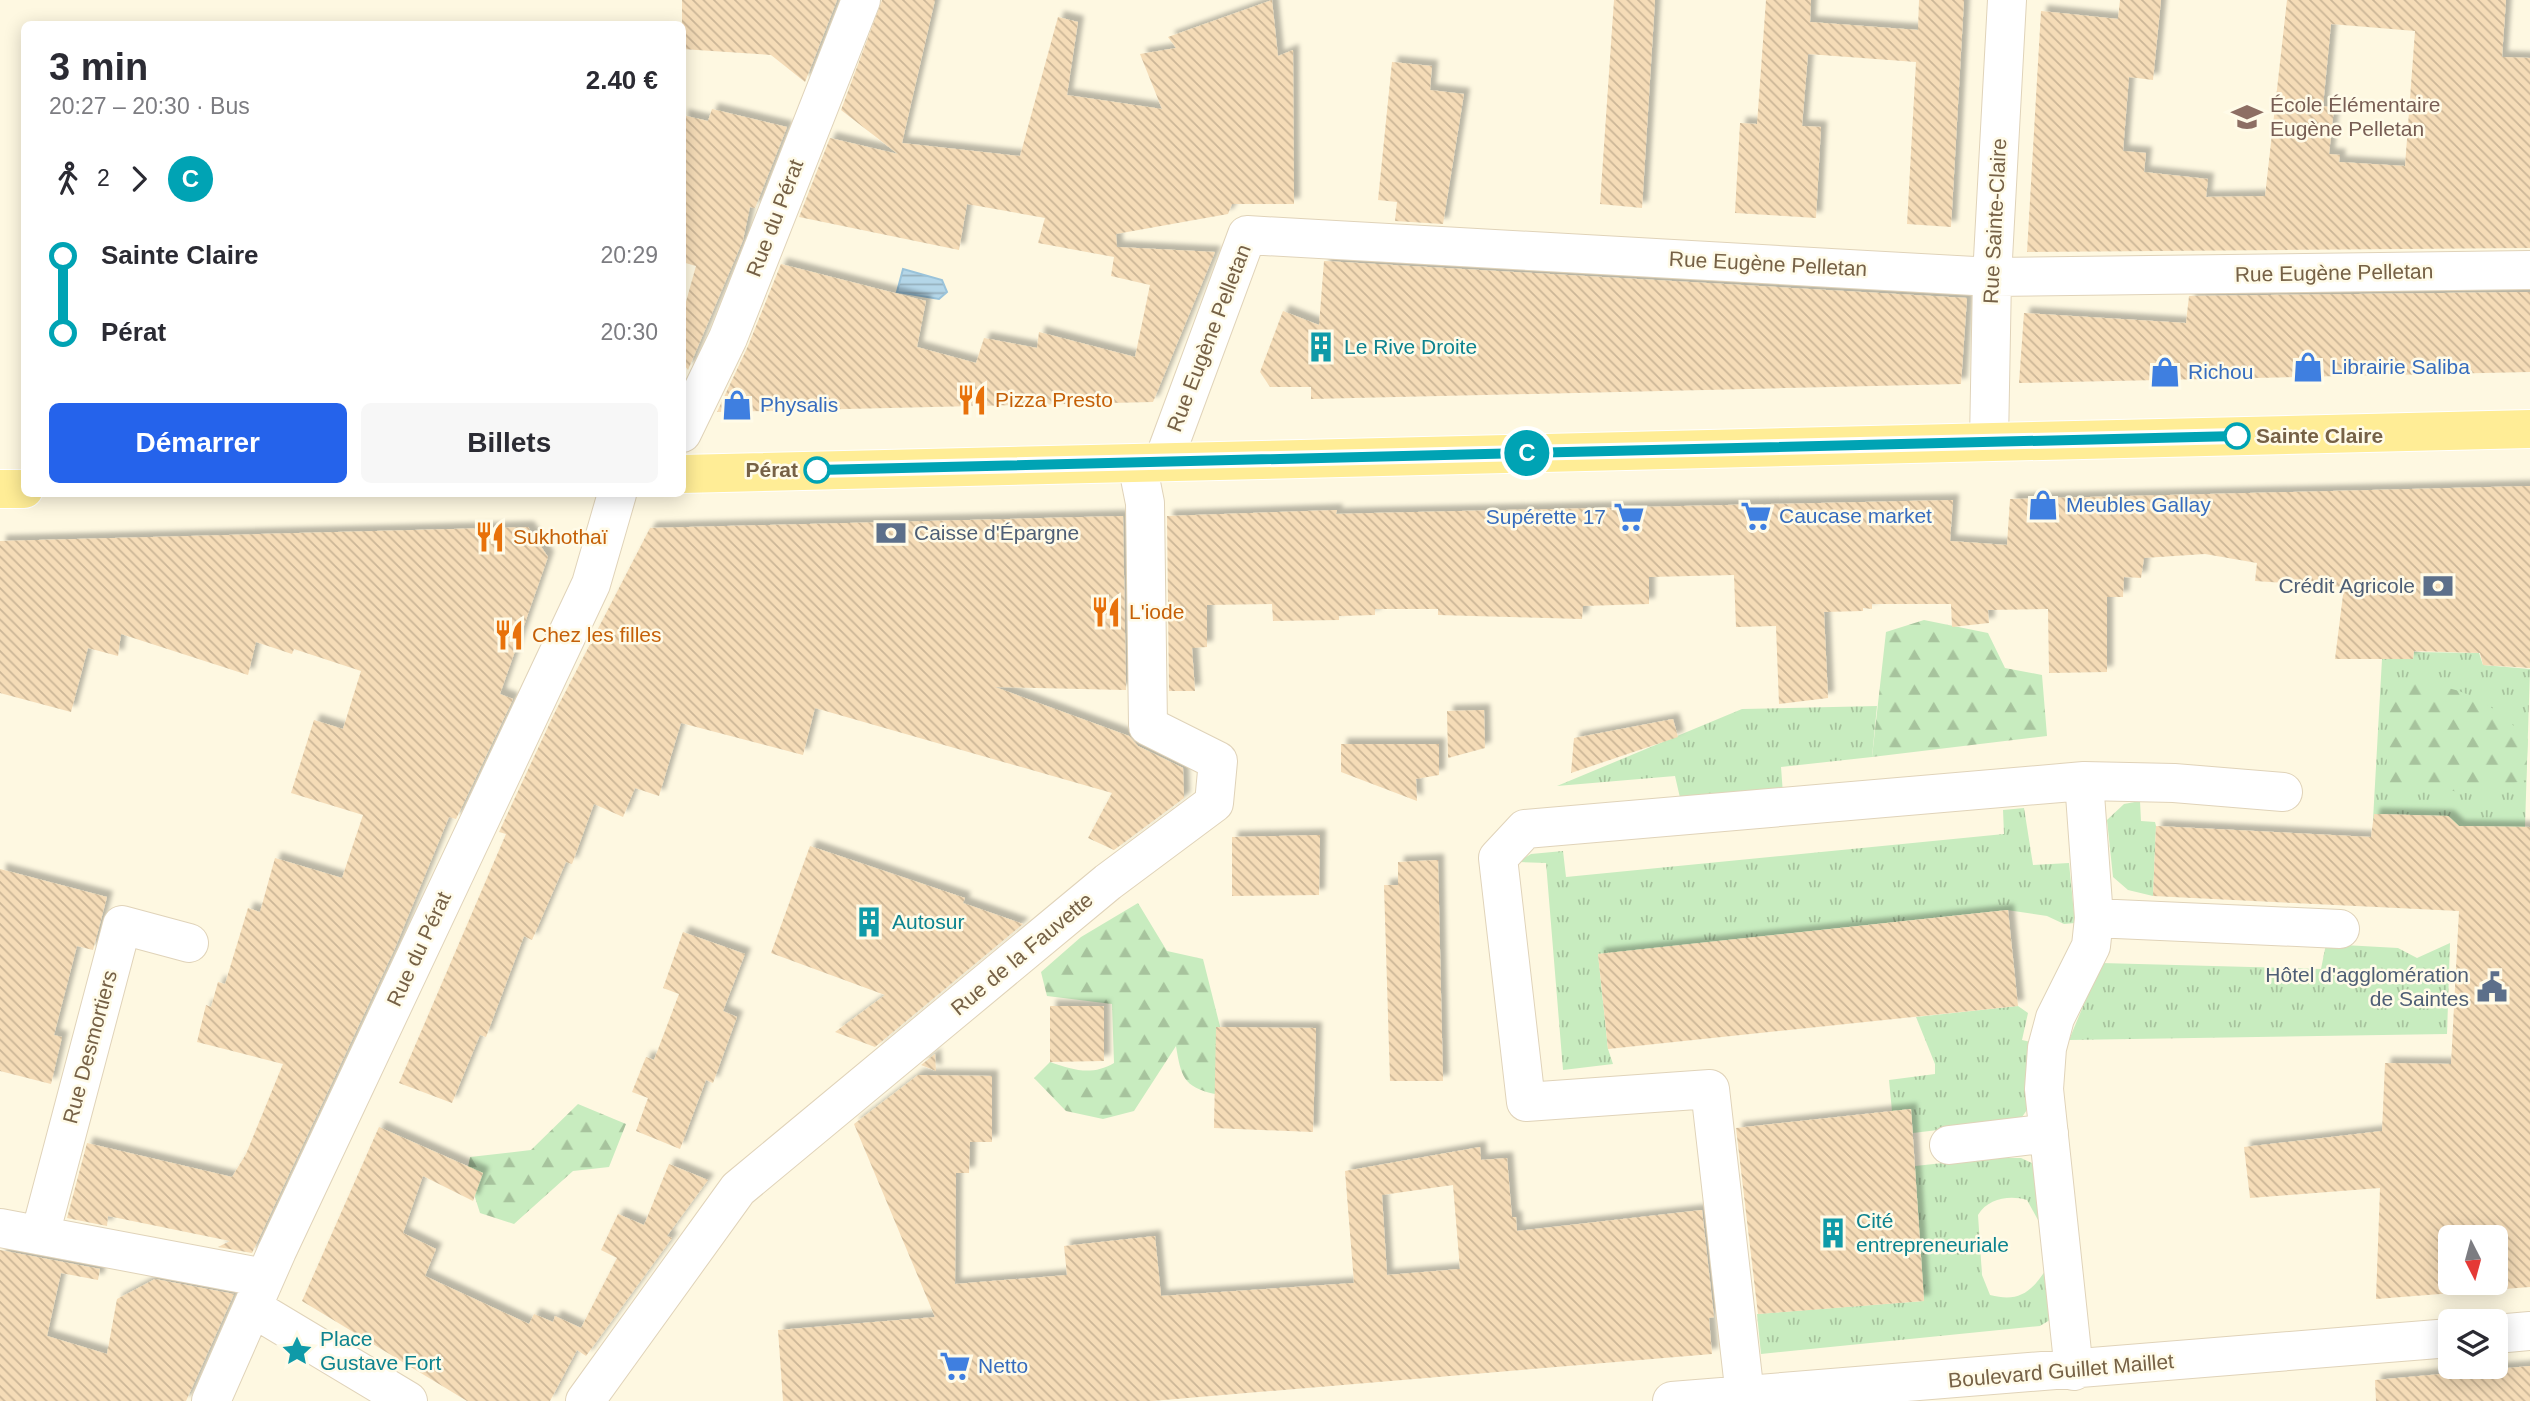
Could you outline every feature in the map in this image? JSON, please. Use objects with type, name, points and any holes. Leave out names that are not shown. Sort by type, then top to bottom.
[{"type":"main road","points":[[686,474],[2530,429]]},
{"type":"main road","points":[[0,489],[21,489]]},
{"type":"street","name":"Rue du Pérat","points":[[686,425],[728,338],[861,0]]},
{"type":"street","name":"Rue Sainte-Claire","points":[[1989,443],[1992,277],[2007,0]]},
{"type":"street","name":"Rue Eugène Pelletan","points":[[1150,462],[1247,235],[1992,277],[2530,270]]},
{"type":"street","name":"Rue de la Fauvette","points":[[585,1401],[738,1188],[1108,882],[1214,803],[1218,761],[1147,726],[1145,503],[1150,462]]},
{"type":"street","name":"Rue du Pérat","points":[[211,1401],[259,1293],[592,584],[616,497]]},
{"type":"street","points":[[1745,1395],[1710,1089],[1526,1102],[1498,858],[1525,829],[2084,781],[2174,783],[2283,792]]},
{"type":"street","points":[[2074,1371],[2044,1089],[2047,1048],[2054,1018],[2091,946],[2094,918],[2084,781]]},
{"type":"street","points":[[2094,918],[2340,929]]},
{"type":"street","name":"Rue Desmortiers","points":[[40,1235],[122,925],[189,943]]},
{"type":"street","points":[[1949,1145],[2049,1133]]},
{"type":"street","points":[[0,1228],[40,1235],[259,1293],[408,1401]]},
{"type":"street","points":[[2508,1333],[2530,1331]]},
{"type":"street","name":"Boulevard Guillet Maillet","points":[[1672,1401],[2074,1371],[2438,1339]]},
{"type":"green space","points":[[1924,620],[1988,633],[2005,668],[2042,675],[2047,736],[1872,757],[1886,632]]},
{"type":"green space","points":[[2414,652],[2479,653],[2483,665],[2530,669],[2525,827],[2461,826],[2459,843],[2455,823],[2448,816],[2382,814],[2373,820],[2382,659],[2413,659]]},
{"type":"green space","points":[[2405,680],[2459,691],[2499,713],[2528,739],[2526,780],[2471,794],[2418,785],[2401,793],[2386,790],[2389,687]]},
{"type":"green space","points":[[1877,706],[1872,757],[1781,767],[1783,794],[1681,802],[1675,776],[1557,786],[1742,709]]},
{"type":"green space","points":[[2140,801],[2141,821],[2155,822],[2156,826],[2153,896],[2128,890],[2113,877],[2107,820],[2124,804]]},
{"type":"green space","points":[[2024,808],[2033,865],[2069,863],[2075,923],[2064,924],[2047,916],[2007,910],[1598,954],[1608,1049],[1613,1064],[1563,1070],[1546,863],[1518,862],[1531,854],[1563,851],[1566,877],[2004,834],[2003,810]]},
{"type":"green space","points":[[1138,903],[1167,951],[1203,959],[1231,1070],[1215,1094],[1196,1088],[1182,1073],[1176,1046],[1134,1111],[1103,1119],[1066,1111],[1034,1078],[1050,1062],[1090,1071],[1114,1063],[1112,1004],[1047,996],[1041,972],[1081,937]]},
{"type":"green space","points":[[2450,943],[2447,1034],[2069,1040],[2101,963],[2321,969],[2326,944],[2398,948],[2417,958]]},
{"type":"green space","points":[[2018,1006],[2028,1013],[2022,1040],[2039,1044],[2031,1104],[2020,1120],[1913,1133],[1911,1109],[1892,1111],[1889,1080],[1935,1074],[1935,1064],[1916,1017]]},
{"type":"green space","points":[[578,1104],[626,1124],[609,1167],[573,1171],[514,1224],[480,1213],[467,1172],[470,1157],[531,1150]]},
{"type":"green space","points":[[1990,1158],[2021,1158],[2036,1165],[2049,1212],[2038,1220],[2027,1200],[2014,1198],[1993,1201],[1982,1209],[1978,1215],[1982,1275],[1990,1295],[2015,1297],[2028,1291],[2045,1271],[2053,1318],[2040,1326],[1761,1354],[1757,1314],[1924,1301],[1915,1166]]},
{"type":"water","points":[[903,269],[942,280],[947,292],[939,299],[897,292]]},
{"type":"building","points":[[682,0],[837,0],[805,82],[771,55],[686,49],[686,21],[682,21]]},
{"type":"building","points":[[882,0],[935,0],[902,143],[1020,156],[1058,17],[1078,22],[1067,95],[1162,109],[1140,54],[1176,48],[1168,37],[1272,0],[1278,56],[1293,50],[1294,204],[1232,204],[1228,214],[1116,234],[1117,247],[1215,252],[1153,402],[717,412],[748,346],[781,264],[926,301],[917,347],[976,363],[984,338],[1037,348],[1039,332],[1135,357],[1150,285],[1111,276],[1114,257],[1038,243],[1045,218],[967,204],[959,250],[799,217],[830,138],[898,154],[841,110]]},
{"type":"building","points":[[1614,0],[1655,0],[1642,208],[1600,204]]},
{"type":"building","points":[[1766,0],[1811,0],[1810,22],[1918,30],[1919,0],[1964,0],[1951,227],[1907,224],[1916,62],[1808,54],[1802,126],[1821,127],[1816,218],[1735,213],[1740,123],[1757,124]]},
{"type":"building","points":[[2120,0],[2161,0],[2153,80],[2129,77],[2123,151],[2146,153],[2144,172],[2208,179],[2206,197],[2265,196],[2287,0],[2506,0],[2502,57],[2530,58],[2530,248],[2027,252],[2041,11],[2118,19]],"holes":[[[2331,24],[2415,31],[2405,166],[2339,162],[2340,155],[2329,154],[2334,108],[2323,106]]]},
{"type":"building","points":[[1392,62],[1432,66],[1430,90],[1464,94],[1443,224],[1395,221],[1397,202],[1378,200]]},
{"type":"building","points":[[712,109],[787,127],[755,208],[750,207],[743,240],[688,370],[686,302],[696,266],[686,263],[686,116],[708,121]]},
{"type":"building","points":[[1324,261],[1967,298],[1961,384],[1311,399],[1311,387],[1270,387],[1260,372],[1283,311],[1319,325]]},
{"type":"building","points":[[2530,292],[2530,372],[2019,383],[2024,313],[2186,323],[2189,296]]},
{"type":"building","points":[[2530,486],[2530,668],[2483,665],[2480,653],[2414,651],[2413,659],[2335,659],[2344,587],[2255,581],[2257,563],[2205,554],[2144,558],[2141,578],[2124,577],[2123,597],[2107,597],[2107,672],[2049,673],[2048,609],[1988,610],[1989,623],[1952,627],[1951,604],[1872,604],[1872,609],[1863,608],[1863,611],[1824,612],[1828,698],[1779,704],[1776,626],[1736,627],[1734,575],[1649,577],[1649,604],[1583,606],[1582,619],[1438,615],[1438,609],[1375,609],[1375,615],[1339,616],[1339,620],[1273,621],[1272,604],[1207,605],[1207,647],[1192,648],[1195,691],[1169,691],[1167,516],[1337,510],[1336,514],[1953,500],[1950,541],[2007,545],[2010,499]]},
{"type":"building","points":[[1123,516],[1126,690],[995,687],[1129,736],[1138,746],[1183,768],[1184,798],[1114,850],[1088,838],[1112,793],[815,708],[803,755],[681,723],[659,796],[635,788],[623,817],[594,804],[572,864],[566,862],[532,940],[524,936],[486,1037],[480,1035],[452,1103],[399,1083],[506,834],[499,832],[554,714],[650,528]]},
{"type":"building","points":[[528,527],[548,557],[500,694],[513,699],[456,819],[449,817],[395,948],[252,1253],[218,1247],[230,1241],[108,1216],[107,1226],[67,1218],[87,1143],[232,1177],[246,1154],[283,1064],[197,1042],[206,1005],[211,1007],[218,982],[225,984],[248,908],[260,912],[275,858],[342,878],[363,815],[291,793],[314,720],[343,729],[361,671],[294,649],[292,654],[256,642],[248,675],[121,634],[118,656],[88,648],[71,712],[0,693],[0,541]]},
{"type":"building","points":[[1484,710],[1485,748],[1448,758],[1447,711]]},
{"type":"building","points":[[1673,719],[1678,737],[1571,773],[1574,738]]},
{"type":"building","points":[[1341,744],[1439,744],[1439,775],[1416,779],[1417,801],[1341,772]]},
{"type":"building","name":"Hôtel d'agglomération de Saintes","points":[[2374,814],[2448,816],[2459,826],[2530,827],[2530,1287],[2508,1289],[2508,1225],[2438,1225],[2438,1294],[2376,1299],[2380,1188],[2250,1198],[2244,1147],[2382,1131],[2385,1063],[2451,1064],[2459,911],[2153,896],[2156,826],[2371,837]]},
{"type":"building","points":[[1320,835],[1319,895],[1232,896],[1232,837]]},
{"type":"building","name":"Autosur","points":[[810,846],[965,898],[963,903],[1023,924],[875,1047],[835,1032],[885,995],[771,953]]},
{"type":"building","points":[[1438,860],[1443,1081],[1390,1081],[1384,885],[1398,885],[1398,862]]},
{"type":"building","points":[[0,869],[107,897],[93,950],[77,946],[54,1035],[62,1037],[51,1084],[0,1071]]},
{"type":"building","points":[[2008,910],[2018,1006],[1608,1049],[1598,954]]},
{"type":"building","points":[[683,932],[745,954],[723,1011],[737,1017],[713,1083],[706,1080],[680,1149],[636,1131],[648,1098],[632,1092],[646,1057],[654,1060],[679,994],[663,988]]},
{"type":"building","points":[[1050,1006],[1104,1006],[1104,1061],[1050,1062]]},
{"type":"building","points":[[1216,1027],[1316,1028],[1313,1132],[1214,1128]]},
{"type":"building","points":[[935,1054],[936,1071],[921,1065]]},
{"type":"building","points":[[918,1075],[992,1076],[992,1142],[970,1142],[969,1173],[956,1173],[955,1284],[1067,1275],[1064,1246],[1155,1236],[1161,1296],[1354,1283],[1345,1171],[1480,1147],[1481,1160],[1507,1158],[1512,1217],[1516,1217],[1517,1231],[1702,1210],[1714,1317],[1709,1318],[1712,1354],[1152,1401],[783,1401],[778,1330],[935,1317],[854,1124]],"holes":[[[1453,1185],[1460,1269],[1387,1275],[1382,1195]]]},
{"type":"building","name":"Cité entrepreneuriale","points":[[1911,1109],[1924,1301],[1758,1314],[1736,1128]]},
{"type":"building","points":[[379,1127],[483,1173],[473,1201],[423,1176],[403,1233],[436,1249],[425,1276],[529,1324],[534,1314],[553,1322],[555,1316],[581,1328],[617,1258],[601,1250],[618,1214],[644,1225],[669,1164],[708,1180],[667,1236],[672,1238],[586,1356],[577,1350],[550,1401],[467,1401],[302,1301]]},
{"type":"building","points":[[0,1250],[100,1269],[98,1280],[61,1273],[47,1336],[107,1354],[117,1299],[155,1279],[234,1294],[186,1401],[0,1401]]},
{"type":"building","points":[[2530,1366],[2530,1401],[2376,1401],[2375,1380],[2438,1374],[2438,1379],[2508,1379],[2508,1368]]},
{"type":"bus line","name":"C","points":[[817,470],[2237,436]]},
{"type":"place","name":"École Élémentaire Eugène Pelletan","points":[[2247,117]]},
{"type":"place","name":"Le Rive Droite","points":[[1321,347]]},
{"type":"place","name":"Librairie Saliba","points":[[2308,367]]},
{"type":"place","name":"Richou","points":[[2165,372]]},
{"type":"place","name":"Pizza Presto","points":[[972,400]]},
{"type":"place","name":"Physalis","points":[[737,405]]},
{"type":"place","name":"Sainte Claire","points":[[2237,436]]},
{"type":"place","name":"Pérat","points":[[817,470]]},
{"type":"place","name":"Meubles Gallay","points":[[2043,505]]},
{"type":"place","name":"Caucase market","points":[[1756,516]]},
{"type":"place","name":"Supérette 17","points":[[1629,517]]},
{"type":"place","name":"Caisse d'Épargne","points":[[891,533]]},
{"type":"place","name":"Sukhothaï","points":[[490,537]]},
{"type":"place","name":"Crédit Agricole","points":[[2438,586]]},
{"type":"place","name":"L'iode","points":[[1106,612]]},
{"type":"place","name":"Chez les filles","points":[[509,635]]},
{"type":"place","name":"Autosur","points":[[869,922]]},
{"type":"place","name":"Hôtel d'agglomération de Saintes","points":[[2492,987]]},
{"type":"place","name":"Cité entrepreneuriale","points":[[1833,1233]]},
{"type":"place","name":"Place Gustave Fort","points":[[297,1351]]},
{"type":"place","name":"Netto","points":[[955,1366]]}]
